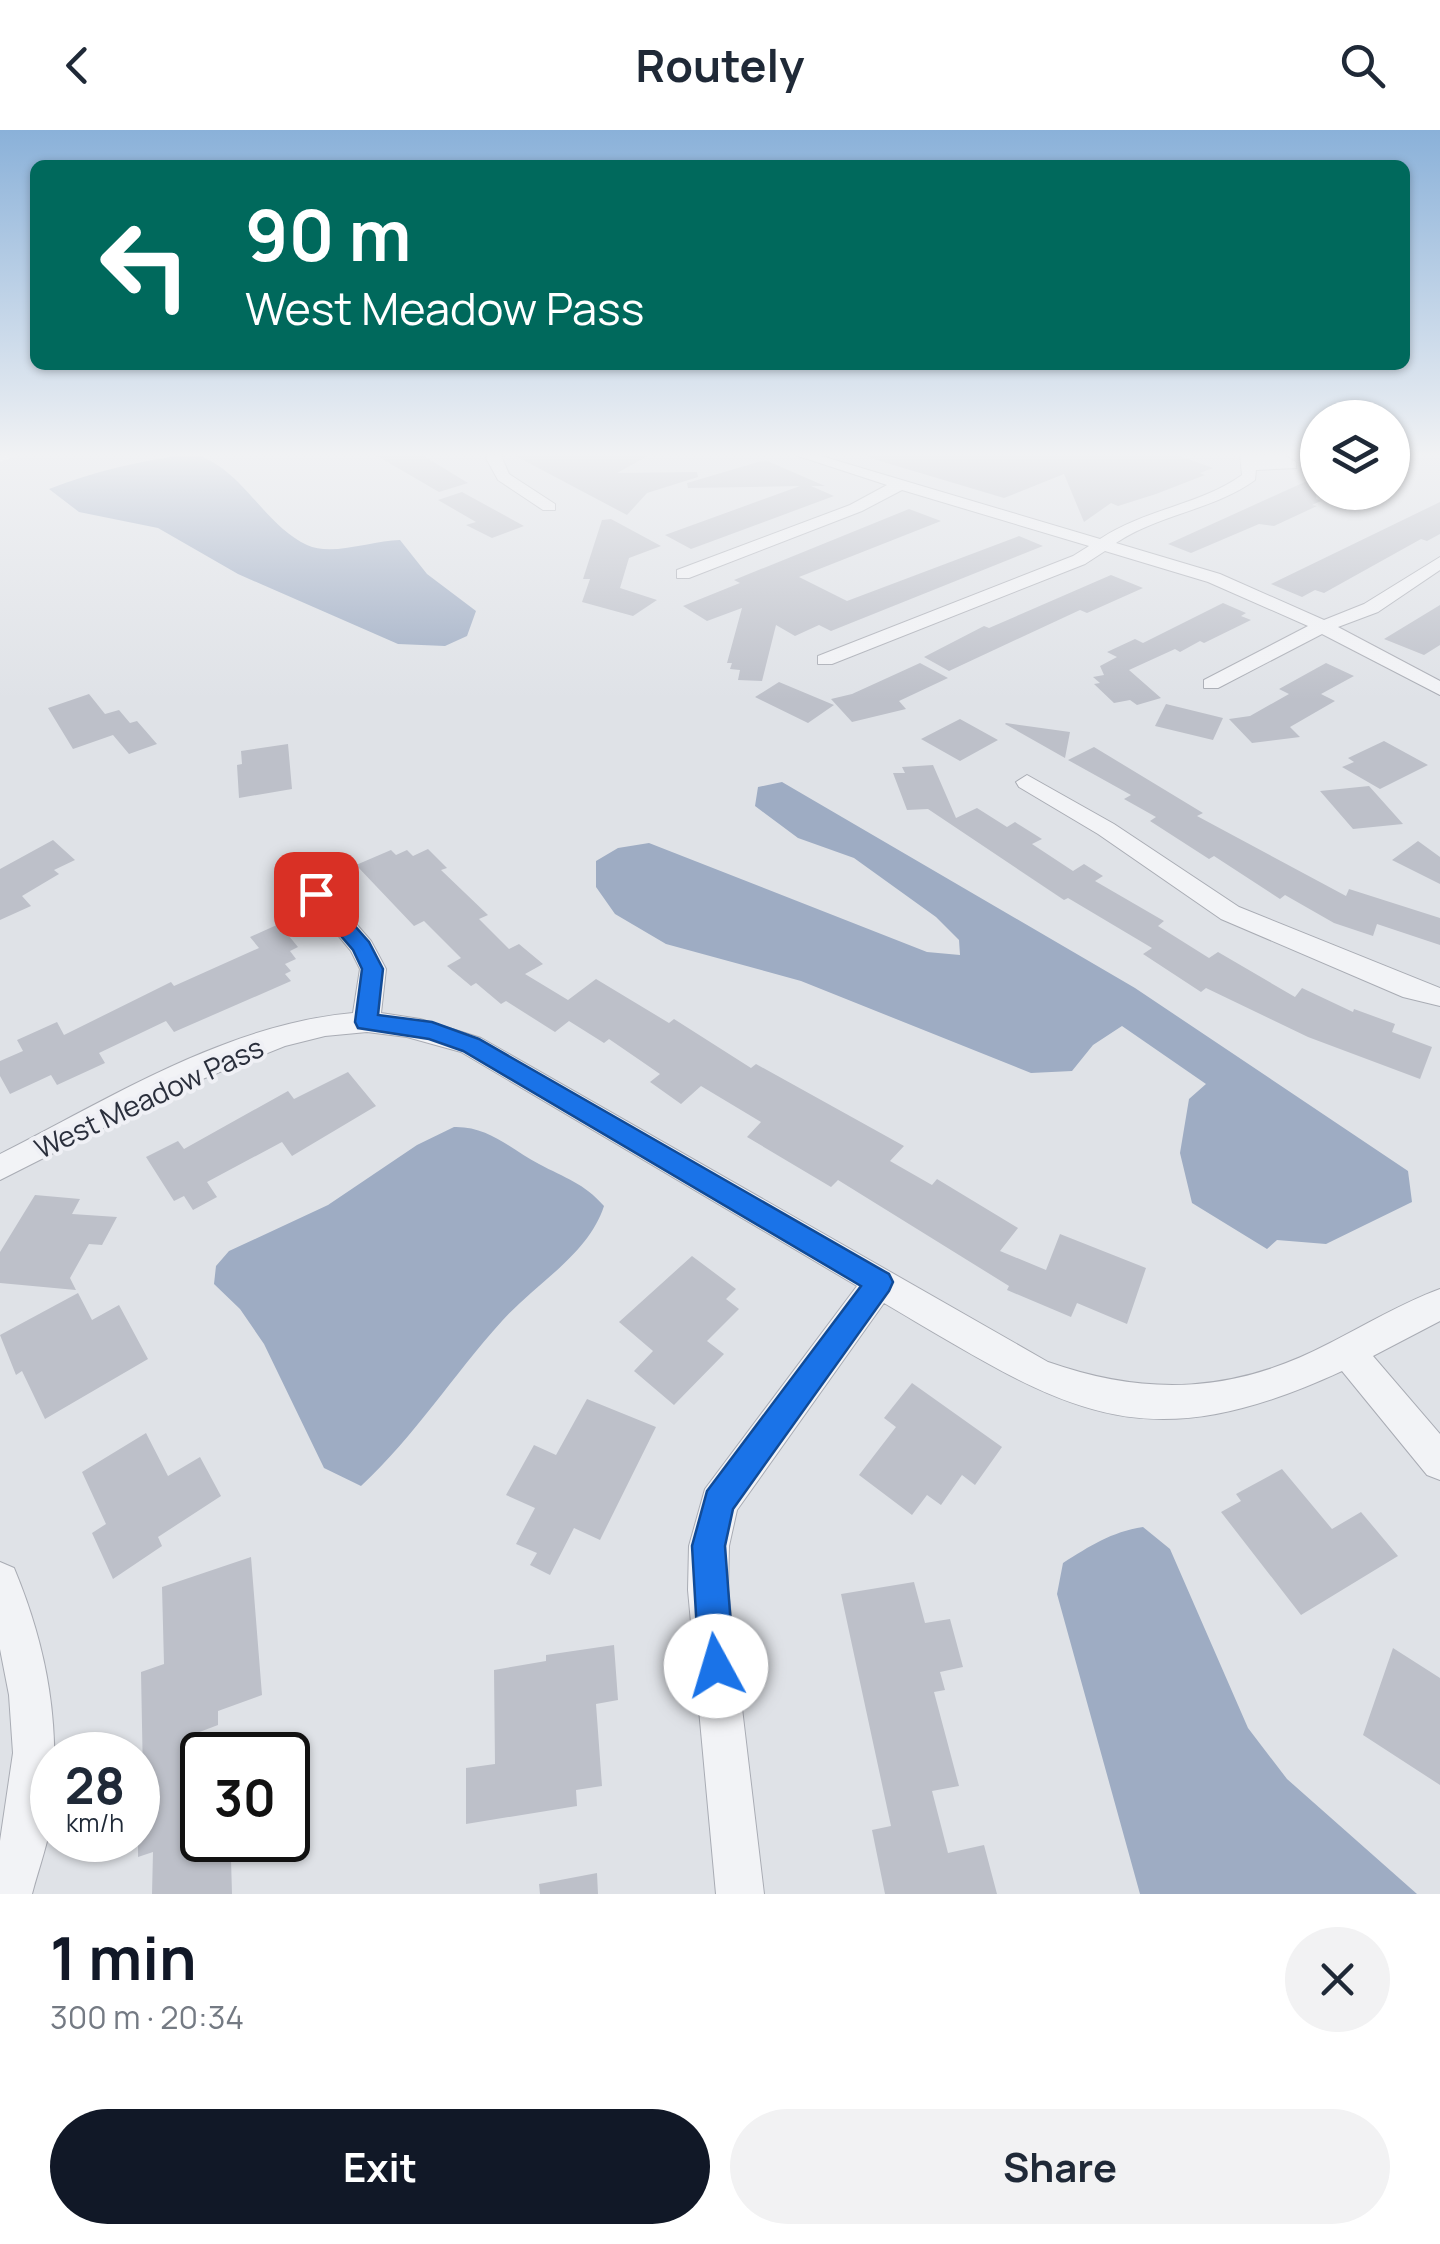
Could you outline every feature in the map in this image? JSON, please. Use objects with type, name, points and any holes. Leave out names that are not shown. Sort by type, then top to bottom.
[{"type":"street","points":[[683,574],[784,535]]},
{"type":"street","points":[[1066,535],[1214,578],[1323,627],[1440,689]]},
{"type":"street","points":[[825,660],[1065,566],[1118,535]]},
{"type":"street","points":[[1211,684],[1323,627],[1371,608],[1440,562]]},
{"type":"street","points":[[1027,782],[1230,914],[1440,998]]},
{"type":"street","points":[[316,894],[362,947],[372,969],[366,1022]]},
{"type":"street","name":"West Meadow Pass","points":[[0,1168],[254,1046],[330,1026],[366,1022],[432,1031],[471,1045],[1038,1374],[1079,1394],[1120,1402],[1178,1406],[1234,1399],[1285,1381],[1440,1304]]},
{"type":"street","points":[[740,1894],[708,1590],[712,1532],[719,1502],[880,1282]]},
{"type":"street","points":[[1347,1351],[1440,1462]]},
{"type":"street","points":[[0,1582],[27,1666],[33,1734],[31,1810],[8,1894]]},
{"type":"water","points":[[171,535],[290,535],[307,545],[328,549],[400,540],[427,574],[476,611],[467,636],[445,646],[398,644],[238,574]]},
{"type":"water","points":[[782,782],[1135,988],[1408,1171],[1412,1202],[1326,1244],[1277,1240],[1267,1249],[1192,1203],[1180,1153],[1189,1099],[1206,1084],[1122,1026],[1093,1045],[1072,1071],[1031,1073],[801,981],[666,944],[615,914],[596,887],[596,861],[618,848],[649,843],[927,952],[960,955],[959,940],[936,917],[854,858],[798,838],[755,806],[758,787]]},
{"type":"water","points":[[454,1127],[478,1130],[499,1140],[582,1186],[604,1206],[574,1254],[502,1321],[399,1447],[361,1486],[324,1468],[264,1344],[240,1309],[214,1284],[216,1266],[229,1251],[328,1205],[417,1145]]},
{"type":"water","points":[[1143,1527],[1170,1549],[1248,1728],[1287,1779],[1417,1894],[1140,1894],[1057,1594],[1063,1563],[1111,1536]]},
{"type":"building","points":[[597,535],[641,535],[661,546],[629,558],[620,588],[657,600],[633,616],[582,602],[590,579],[583,579]]},
{"type":"building","points":[[666,535],[728,535],[691,549]]},
{"type":"building","points":[[844,535],[905,535],[799,577],[847,601],[1019,536],[1043,546],[831,631],[819,625],[795,636],[776,625],[762,681],[738,680],[740,670],[730,669],[732,663],[727,663],[742,608],[707,621],[683,606],[740,583],[734,580]]},
{"type":"building","points":[[1187,535],[1232,535],[1191,553],[1168,544]]},
{"type":"building","points":[[1371,535],[1438,535],[1427,541],[1421,539],[1324,593],[1315,590],[1302,597],[1271,584]]},
{"type":"building","points":[[1111,575],[1143,588],[1087,613],[1080,610],[949,671],[924,657],[984,626],[989,628]]},
{"type":"building","points":[[1223,603],[1246,613],[1241,616],[1251,620],[1204,643],[1200,641],[1180,652],[1175,649],[1129,670],[1161,698],[1137,705],[1130,700],[1114,703],[1094,684],[1100,683],[1093,677],[1104,675],[1100,666],[1117,657],[1107,652],[1135,639],[1143,643]]},
{"type":"building","points":[[1440,605],[1440,645],[1424,655],[1384,639]]},
{"type":"building","points":[[920,663],[948,678],[899,701],[906,709],[852,722],[831,699],[852,694]]},
{"type":"building","points":[[1326,663],[1354,676],[1321,694],[1335,701],[1290,727],[1300,737],[1252,743],[1229,719],[1250,716],[1289,694],[1279,689]]},
{"type":"building","points":[[779,682],[834,705],[808,723],[755,697]]},
{"type":"building","points":[[89,694],[105,714],[119,710],[130,723],[137,721],[157,744],[129,754],[113,735],[73,749],[48,708]]},
{"type":"building","points":[[1166,704],[1223,718],[1213,740],[1155,726]]},
{"type":"building","points":[[960,719],[998,740],[960,761],[921,739]]},
{"type":"building","points":[[1005,724],[1070,732],[1065,758]]},
{"type":"building","points":[[1384,741],[1428,765],[1380,789],[1342,767],[1354,762],[1348,758]]},
{"type":"building","points":[[288,744],[292,789],[239,798],[237,765],[242,764],[241,751]]},
{"type":"building","points":[[1094,747],[1203,813],[1197,816],[1346,896],[1349,889],[1440,918],[1440,945],[1377,924],[1373,936],[1334,923],[1285,895],[1280,899],[1214,856],[1209,859],[1150,821],[1156,817],[1124,799],[1131,795],[1068,760]]},
{"type":"building","points":[[933,765],[956,818],[977,808],[1007,827],[1015,822],[1042,839],[1032,844],[1073,871],[1084,864],[1103,876],[1095,881],[1164,921],[1158,926],[1209,958],[1218,952],[1295,997],[1302,988],[1353,1012],[1354,1009],[1395,1024],[1392,1032],[1432,1047],[1420,1079],[1308,1037],[1206,988],[1201,992],[1143,954],[1152,948],[1068,898],[1064,900],[928,809],[907,810],[893,773],[905,773],[902,767]]},
{"type":"building","points":[[1369,786],[1403,824],[1353,829],[1320,791]]},
{"type":"building","points":[[53,840],[75,860],[54,870],[59,874],[22,896],[31,906],[0,920],[0,869]]},
{"type":"building","points":[[1418,841],[1440,857],[1440,884],[1392,860]]},
{"type":"building","points":[[428,849],[447,868],[441,870],[488,915],[479,919],[509,949],[519,944],[543,964],[525,974],[568,1000],[596,979],[669,1023],[674,1019],[751,1068],[756,1064],[904,1146],[890,1161],[932,1185],[937,1179],[1018,1228],[1000,1251],[1046,1270],[1060,1234],[1146,1268],[1127,1324],[1077,1303],[1071,1317],[1007,1290],[1009,1286],[838,1180],[831,1187],[747,1137],[761,1122],[701,1086],[681,1104],[650,1082],[660,1074],[609,1039],[604,1043],[569,1021],[555,1032],[506,1001],[501,1004],[476,983],[471,986],[447,966],[461,958],[424,921],[414,926],[356,865],[391,850],[396,855],[407,850],[413,856]]},
{"type":"building","points":[[279,924],[298,947],[290,951],[296,959],[285,964],[291,971],[285,974],[291,981],[174,1032],[166,1021],[99,1053],[105,1063],[57,1085],[51,1075],[10,1094],[0,1076],[0,1061],[23,1051],[17,1040],[57,1022],[64,1035],[171,982],[174,986],[259,948],[250,937]]},
{"type":"building","points":[[348,1072],[376,1106],[292,1156],[282,1142],[207,1182],[217,1197],[193,1210],[184,1196],[174,1201],[146,1157],[178,1141],[184,1149],[288,1091],[294,1099]]},
{"type":"building","points":[[35,1195],[80,1199],[72,1214],[117,1217],[102,1245],[89,1244],[70,1278],[76,1290],[0,1283],[0,1252]]},
{"type":"building","points":[[692,1256],[736,1289],[726,1299],[739,1309],[707,1341],[724,1354],[674,1405],[634,1371],[653,1351],[619,1322]]},
{"type":"building","points":[[78,1293],[92,1320],[119,1305],[148,1359],[45,1419],[22,1371],[16,1375],[0,1335]]},
{"type":"building","points":[[912,1383],[1002,1447],[975,1485],[962,1475],[941,1505],[927,1495],[912,1515],[859,1475],[896,1427],[884,1418]]},
{"type":"building","points":[[587,1399],[656,1427],[600,1540],[574,1528],[550,1575],[530,1565],[537,1553],[516,1544],[535,1508],[506,1495],[534,1445],[556,1455]]},
{"type":"building","points":[[146,1433],[168,1476],[200,1457],[221,1496],[158,1537],[162,1546],[113,1579],[92,1533],[106,1524],[82,1472]]},
{"type":"building","points":[[1282,1469],[1332,1529],[1361,1512],[1398,1556],[1301,1615],[1221,1512],[1241,1501],[1236,1494]]},
{"type":"building","points":[[251,1557],[262,1695],[218,1711],[218,1725],[200,1732],[180,1732],[180,1862],[231,1862],[232,1894],[152,1894],[153,1862],[160,1862],[160,1732],[142,1732],[141,1672],[164,1664],[162,1587]]},
{"type":"building","points":[[914,1582],[925,1623],[950,1619],[963,1667],[940,1672],[945,1690],[934,1692],[959,1786],[932,1791],[948,1853],[984,1845],[997,1894],[885,1894],[872,1830],[891,1826],[841,1594]]},
{"type":"building","points":[[614,1645],[618,1700],[596,1704],[602,1786],[576,1790],[577,1806],[466,1824],[466,1768],[495,1764],[494,1670],[546,1661],[546,1655]]},
{"type":"building","points":[[1393,1648],[1440,1678],[1440,1785],[1363,1735]]},
{"type":"building","points":[[597,1873],[598,1894],[540,1894],[539,1884]]},
{"type":"route","points":[[316,894],[362,947],[372,969],[366,1022],[432,1031],[471,1045],[880,1282],[719,1502],[709,1546],[708,1590],[716,1666]]}]
